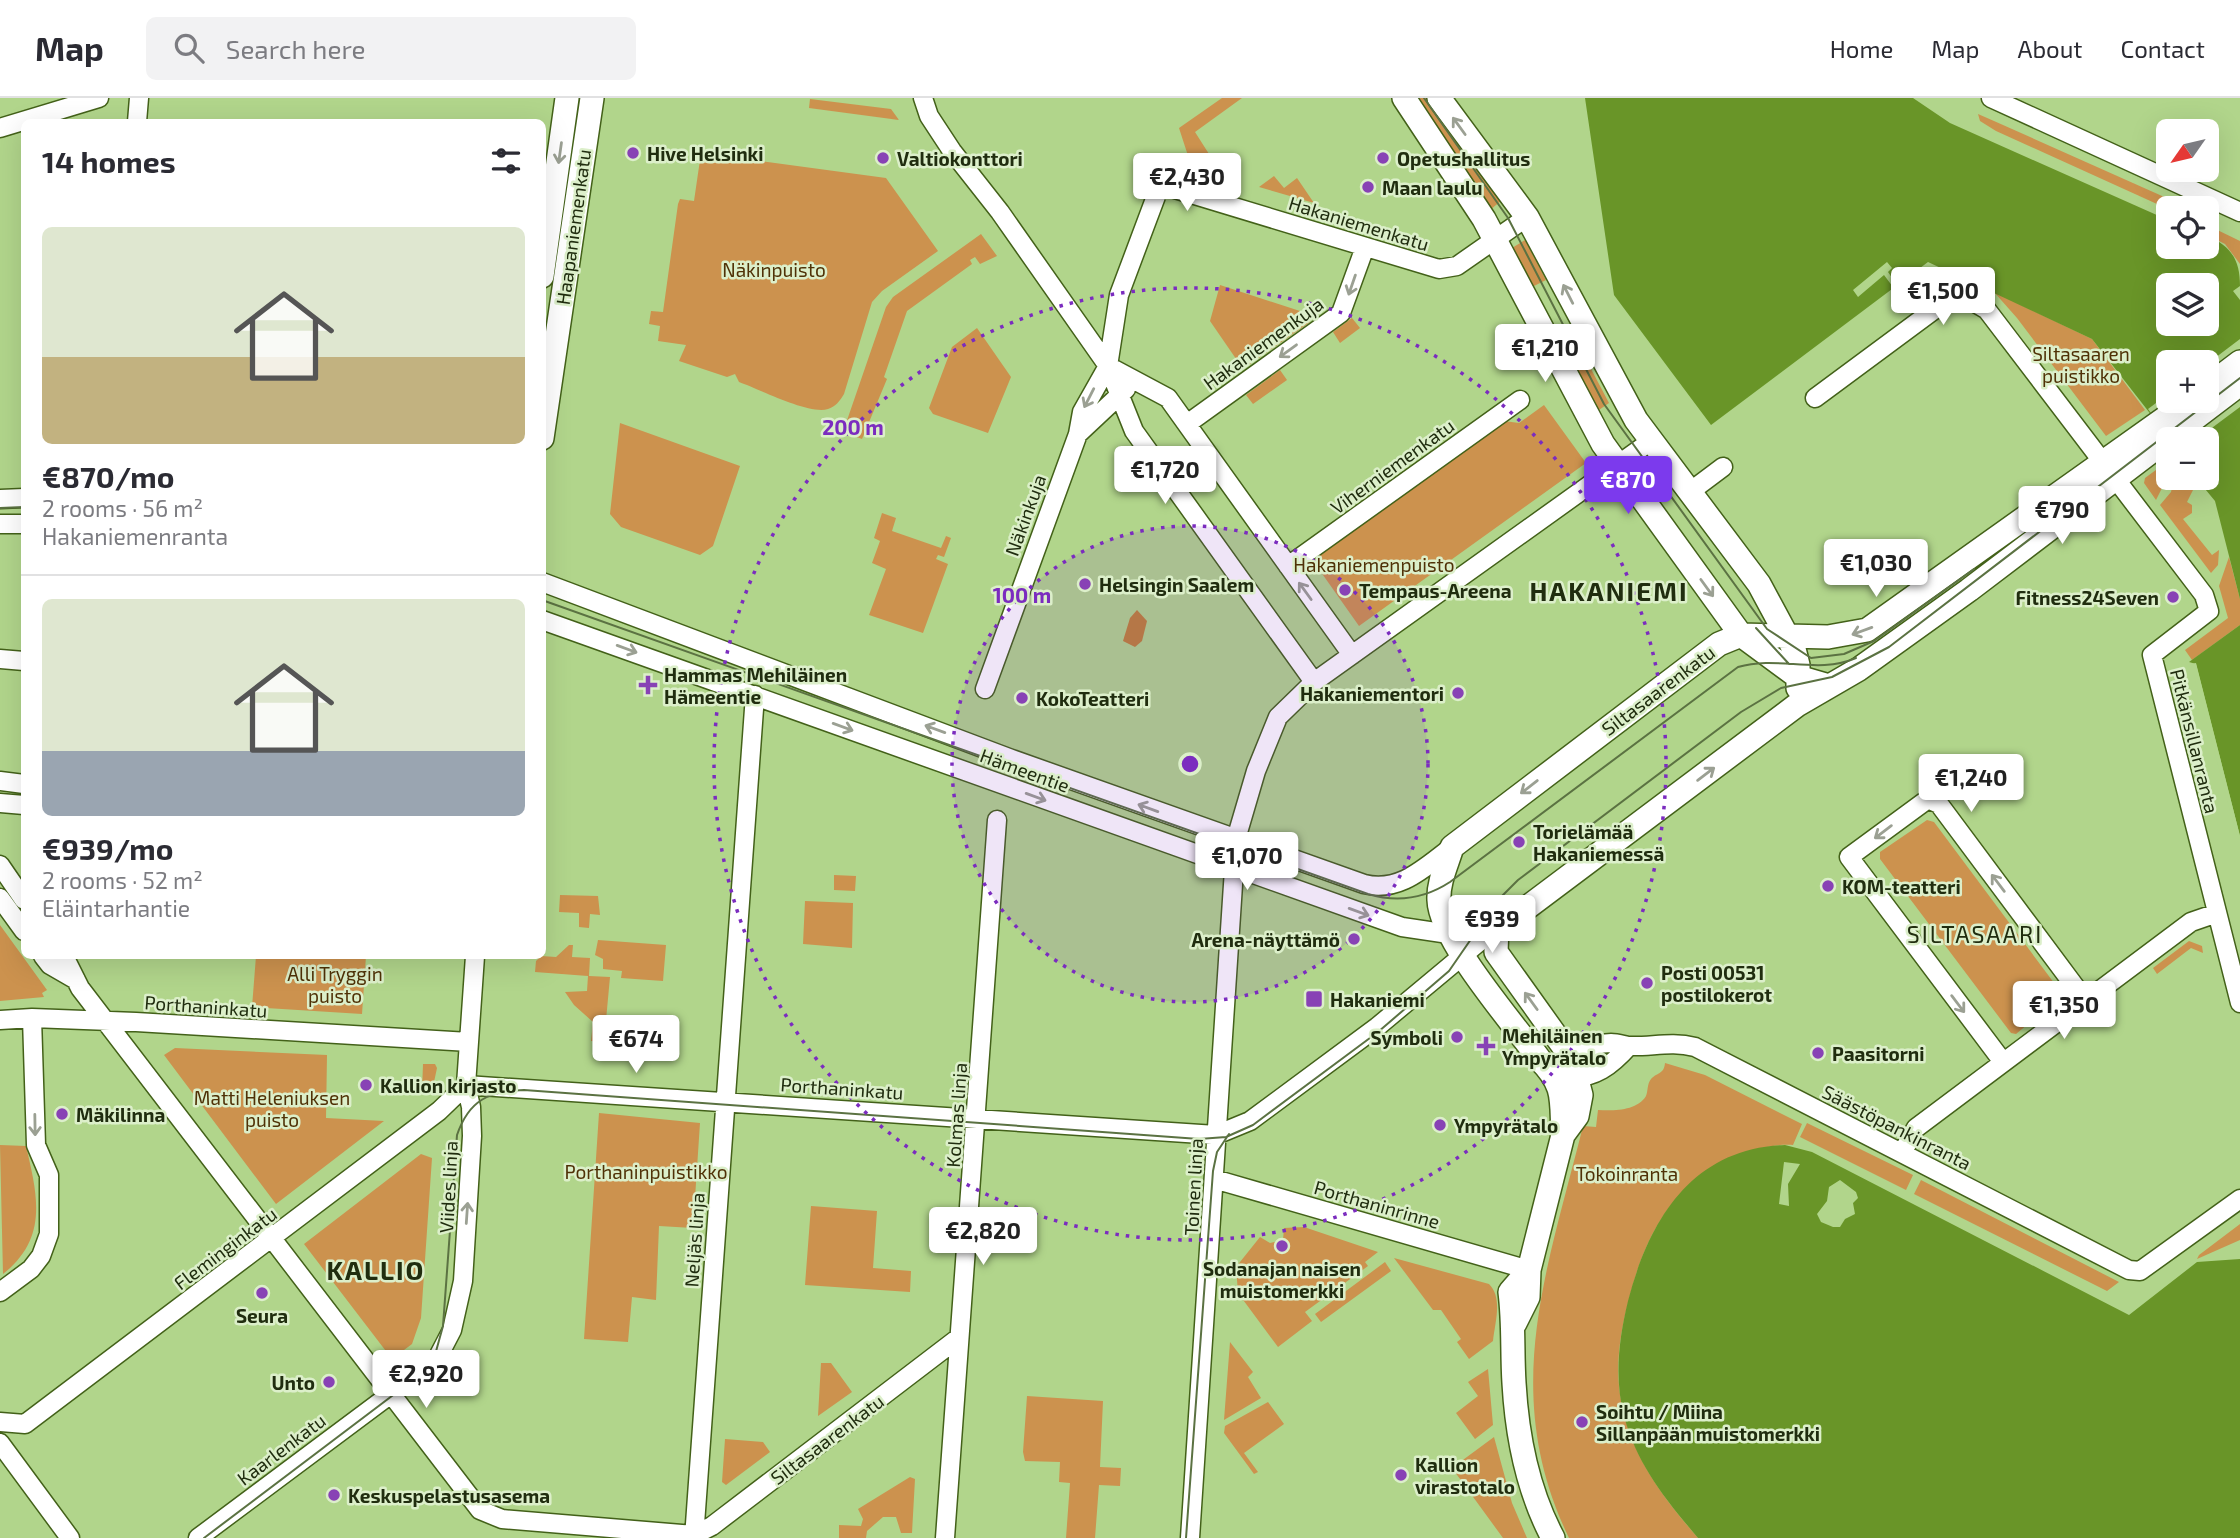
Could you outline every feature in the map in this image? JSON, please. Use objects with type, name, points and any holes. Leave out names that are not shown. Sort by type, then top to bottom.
[{"type":"main road","name":"Haapaniemenkatu","points":[[546,248],[567,98]]},
{"type":"main road","name":"Haapaniemenkatu","points":[[546,411],[592,98]]},
{"type":"main road","points":[[1404,98],[1451,166],[1494,238],[1576,397],[1618,465],[1741,635],[1798,677],[1829,686]]},
{"type":"main road","points":[[1439,98],[1527,217],[1611,378],[1651,441],[1759,583],[1790,639],[1798,677],[1797,705]]},
{"type":"main road","points":[[2219,378],[2240,362]]},
{"type":"main road","points":[[2169,427],[2240,384]]},
{"type":"main road","points":[[2167,427],[2179,413]]},
{"type":"main road","name":"Siltasaarenkatu","points":[[1497,926],[1512,919],[1797,705],[1892,646],[2156,436]]},
{"type":"main road","name":"Siltasaarenkatu","points":[[1452,847],[1713,647],[1741,635],[1790,639],[1853,635],[1875,626],[2069,483],[2110,470]]},
{"type":"main road","points":[[1452,847],[1439,898],[1442,920],[1449,934],[1540,1060],[1555,1075],[1562,1098],[1563,1135],[1529,1270],[1528,1297],[1515,1323],[1514,1383],[1518,1425],[1526,1465],[1553,1538]]},
{"type":"main road","points":[[1497,926],[1496,952],[1575,1067],[1581,1095],[1577,1116],[1563,1135]]},
{"type":"street","points":[[30,119],[99,98]]},
{"type":"street","points":[[137,119],[139,98]]},
{"type":"street","points":[[923,98],[929,116],[952,151],[1000,212],[1108,366],[1135,430],[1314,681]]},
{"type":"street","points":[[1991,98],[2240,212]]},
{"type":"street","points":[[0,128],[21,122]]},
{"type":"street","name":"Näkinkuja","points":[[985,688],[1078,434],[1082,412],[1108,366],[1119,295],[1158,191],[1168,187]]},
{"type":"street","name":"Hakaniemenkatu","points":[[1168,187],[1365,247],[1451,269],[1527,217]]},
{"type":"street","name":"Hakaniemenkuja","points":[[1187,424],[1341,313],[1365,247]]},
{"type":"street","points":[[1815,398],[1946,301],[1956,297],[1987,310],[2110,470]]},
{"type":"street","points":[[1108,366],[1135,378],[1168,398],[1352,655]]},
{"type":"street","name":"Näkinkuja","points":[[1078,434],[1119,397],[1135,378]]},
{"type":"street","name":"Viherniemenkatu","points":[[1288,566],[1520,400]]},
{"type":"street","name":"Toinen linja","points":[[1190,1538],[1236,839],[1256,771],[1278,717],[1314,681],[1651,441]]},
{"type":"street","points":[[1691,491],[1723,467]]},
{"type":"street","name":"Pitkänsillanranta","points":[[2110,470],[2204,595],[2209,611],[2152,655],[2240,1003]]},
{"type":"street","points":[[0,499],[21,498]]},
{"type":"street","points":[[0,524],[21,524]]},
{"type":"street","name":"Hämeentie","points":[[546,584],[1023,763],[1364,884],[1385,887],[1408,879],[1452,847]]},
{"type":"street","name":"Hämeentie","points":[[546,621],[1402,927],[1449,934],[1497,926]]},
{"type":"street","points":[[0,659],[21,661]]},
{"type":"street","name":"Neljäs linja","points":[[694,1537],[755,695]]},
{"type":"street","points":[[0,781],[21,784]]},
{"type":"street","points":[[2003,1062],[1849,858],[1887,829],[1928,799],[1939,804],[2085,1000]]},
{"type":"street","points":[[0,803],[21,805]]},
{"type":"street","name":"Kolmas linja","points":[[945,1538],[957,1339],[978,1119],[997,820]]},
{"type":"street","points":[[0,865],[21,896]]},
{"type":"street","points":[[0,898],[21,927]]},
{"type":"street","points":[[1902,1153],[1916,1128],[2191,922],[2217,913]]},
{"type":"street","name":"Siltasaarenkatu","points":[[1216,1135],[1250,1121],[1377,1027],[1497,926]]},
{"type":"street","points":[[45,959],[50,965],[76,980]]},
{"type":"street","points":[[66,959],[76,980],[472,1502],[492,1515],[617,1533],[694,1537]]},
{"type":"street","name":"Viides linja","points":[[390,1394],[438,1357],[452,1331],[463,1281],[471,1107],[466,1085],[475,959]]},
{"type":"street","points":[[0,1292],[31,1269],[41,1256],[49,1234],[49,1175],[36,1145],[32,1018]]},
{"type":"street","name":"Porthaninkatu","points":[[0,1020],[32,1018],[469,1042]]},
{"type":"street","name":"Säästöpankinranta","points":[[1575,1067],[1593,1046],[1666,1042],[1695,1047],[2129,1270],[2140,1271],[2240,1199]]},
{"type":"street","name":"Säästöpankinranta","points":[[1555,1075],[1575,1067],[1613,1063],[1629,1046]]},
{"type":"street","name":"Porthaninkatu","points":[[466,1085],[1216,1135]]},
{"type":"street","name":"Fleminginkatu","points":[[0,1422],[25,1424],[439,1111],[466,1085]]},
{"type":"street","name":"Porthaninrinne","points":[[1214,1179],[1529,1270]]},
{"type":"street","name":"Siltasaarenkatu","points":[[694,1537],[957,1339]]},
{"type":"street","name":"Kaarlenkatu","points":[[198,1538],[390,1394]]},
{"type":"street","points":[[0,1443],[70,1538]]},
{"type":"green space","points":[[1222,98],[1242,98],[1195,132],[1223,176],[1191,165],[1179,128]]},
{"type":"green space","points":[[1411,98],[1428,98],[1502,200],[1490,210]]},
{"type":"green space","points":[[810,99],[891,109],[899,120],[809,108]]},
{"type":"green space","points":[[1978,114],[2162,196],[2156,196],[2156,204],[1996,131],[1980,121]]},
{"type":"green space","name":"Näkinpuisto","points":[[701,153],[886,178],[938,251],[882,291],[872,302],[844,394],[831,408],[820,410],[797,405],[739,382],[735,374],[727,377],[679,361],[686,345],[658,341],[660,326],[649,324],[651,311],[663,312],[678,204],[680,199],[694,201]]},
{"type":"green space","points":[[1274,176],[1284,188],[1297,178],[1314,203],[1259,187]]},
{"type":"green space","points":[[2219,231],[2240,241],[2240,264],[2225,244],[2219,241]]},
{"type":"green space","points":[[981,234],[997,256],[980,264],[975,257],[970,260],[972,264],[907,311],[884,377],[887,379],[862,439],[843,432],[886,307],[893,297]]},
{"type":"green space","points":[[1525,240],[1546,280],[1532,287],[1512,248]]},
{"type":"green space","points":[[1220,285],[1303,312],[1310,322],[1243,369],[1210,321]]},
{"type":"green space","name":"Siltasaaren puistikko","points":[[1994,292],[2092,339],[2145,410],[2106,436],[2017,318]]},
{"type":"green space","points":[[1352,318],[1360,328],[1340,343],[1333,332]]},
{"type":"green space","points":[[977,328],[1011,377],[988,433],[933,414],[929,408],[952,347]]},
{"type":"green space","points":[[1581,350],[1609,403],[1596,412],[1567,357]]},
{"type":"green space","points":[[1280,370],[1287,380],[1253,404],[1246,395]]},
{"type":"green space","name":"Hakaniemenpuisto","points":[[1544,405],[1586,463],[1359,626],[1311,558],[1504,421],[1519,423]]},
{"type":"green space","points":[[620,423],[740,466],[713,546],[700,555],[621,527],[610,514]]},
{"type":"green space","points":[[2156,470],[2156,490],[2161,490],[2156,500],[2144,483],[2145,478]]},
{"type":"green space","points":[[2193,490],[2187,502],[2192,505],[2192,513],[2183,519],[2212,555],[2219,550],[2218,565],[2211,573],[2160,505],[2171,492]]},
{"type":"green space","points":[[882,513],[896,518],[892,531],[941,548],[946,536],[951,538],[944,557],[938,555],[936,559],[948,564],[923,633],[869,615],[886,569],[872,563],[880,541],[874,538]]},
{"type":"green space","points":[[2229,557],[2240,599],[2240,625],[2192,660],[2185,650],[2228,618],[2219,586]]},
{"type":"green space","points":[[1927,820],[1934,822],[2063,995],[2016,1034],[2011,1033],[1880,859],[1880,852]]},
{"type":"green space","points":[[834,875],[856,876],[855,891],[834,890]]},
{"type":"green space","points":[[560,895],[598,896],[600,915],[590,914],[589,928],[579,927],[579,913],[559,912]]},
{"type":"green space","points":[[805,901],[853,903],[852,948],[803,944]]},
{"type":"green space","points":[[0,925],[21,954],[21,959],[25,959],[47,990],[42,993],[44,997],[0,1001]]},
{"type":"green space","points":[[598,940],[666,945],[663,981],[621,978],[622,971],[603,969],[603,959],[595,955]]},
{"type":"green space","points":[[2189,941],[2202,946],[2203,953],[2191,948],[2157,974],[2153,968]]},
{"type":"green space","points":[[569,945],[573,945],[572,957],[590,958],[589,976],[610,977],[604,1042],[591,1041],[593,1022],[574,1005],[565,992],[587,991],[588,976],[535,972],[538,959],[556,957]]},
{"type":"green space","name":"Alli Tryggin puisto","points":[[256,959],[366,959],[362,1014],[252,1007]]},
{"type":"green space","name":"Matti Heleniuksen puisto","points":[[175,1048],[327,1055],[326,1118],[384,1121],[276,1204],[164,1055]]},
{"type":"green space","name":"Tokoinranta","points":[[1665,1063],[1705,1075],[1802,1124],[1793,1145],[1778,1145],[1736,1156],[1714,1167],[1678,1196],[1664,1214],[1643,1254],[1629,1299],[1618,1365],[1627,1425],[1651,1476],[1698,1538],[1569,1538],[1548,1485],[1537,1433],[1533,1382],[1536,1332],[1544,1282],[1583,1126],[1596,1127],[1598,1110],[1624,1109],[1637,1105],[1646,1096],[1650,1081],[1662,1071]]},
{"type":"green space","points":[[423,1064],[435,1064],[437,1068],[434,1082],[422,1091]]},
{"type":"green space","name":"Porthaninpuistikko","points":[[599,1113],[700,1123],[693,1228],[659,1226],[656,1300],[632,1297],[628,1342],[584,1339]]},
{"type":"green space","points":[[1807,1123],[1913,1175],[1906,1190],[1800,1137]]},
{"type":"green space","points":[[0,1145],[26,1146],[36,1199],[36,1216],[27,1246],[3,1274]]},
{"type":"green space","points":[[421,1154],[432,1158],[421,1318],[412,1344],[392,1359],[304,1244]]},
{"type":"green space","points":[[1921,1180],[2119,1282],[2107,1291],[1914,1194]]},
{"type":"green space","points":[[811,1206],[877,1211],[873,1268],[911,1271],[910,1292],[805,1285]]},
{"type":"green space","points":[[2240,1224],[2240,1240],[2197,1259],[2199,1255]]},
{"type":"green space","points":[[1304,1227],[1378,1252],[1365,1262],[1368,1266],[1305,1312],[1312,1321],[1278,1347],[1238,1293],[1236,1267],[1260,1237],[1270,1243],[1283,1240],[1284,1228]]},
{"type":"green space","points":[[1394,1258],[1489,1284],[1497,1303],[1493,1341],[1469,1359],[1457,1342],[1461,1339],[1441,1310],[1433,1310]]},
{"type":"green space","points":[[1385,1262],[1391,1271],[1321,1322],[1315,1314]]},
{"type":"green space","points":[[1230,1342],[1253,1372],[1248,1377],[1261,1398],[1224,1420]]},
{"type":"green space","points":[[821,1363],[831,1363],[852,1392],[818,1416]]},
{"type":"green space","points":[[1488,1369],[1493,1425],[1475,1439],[1456,1413],[1478,1396],[1468,1382]]},
{"type":"green space","points":[[1027,1396],[1103,1401],[1100,1467],[1121,1468],[1120,1486],[1099,1485],[1095,1538],[1066,1538],[1070,1483],[1059,1482],[1060,1462],[1025,1461],[1023,1452]]},
{"type":"green space","points":[[1268,1402],[1284,1424],[1244,1453],[1258,1472],[1254,1474],[1224,1433],[1225,1426]]},
{"type":"green space","points":[[1494,1437],[1512,1503],[1527,1538],[1503,1538],[1452,1468]]},
{"type":"green space","points":[[725,1439],[763,1442],[770,1452],[726,1485],[722,1482]]},
{"type":"green space","points":[[910,1477],[915,1479],[912,1533],[901,1533],[896,1517],[883,1517],[867,1531],[866,1538],[839,1538],[839,1525],[861,1526],[863,1519],[858,1509]]},
{"type":"shaded area","points":[[1585,98],[1913,98],[1950,123],[2156,215],[2156,259],[2219,259],[2219,242],[2228,249],[2236,261],[2240,277],[2240,286],[2233,291],[2240,300],[2240,599],[2215,501],[2206,490],[2219,490],[2219,427],[2161,427],[2092,339],[1928,262],[1711,425],[1614,295]]},
{"type":"shaded area","points":[[1137,610],[1147,621],[1142,641],[1135,647],[1123,641],[1130,618]]},
{"type":"shaded area","points":[[2240,625],[2240,836],[2196,664],[2189,662]]},
{"type":"shaded area","points":[[1785,1145],[1812,1152],[2129,1315],[2197,1262],[2240,1259],[2240,1538],[1698,1538],[1654,1481],[1637,1450],[1624,1416],[1618,1373],[1628,1301],[1648,1243],[1662,1217],[1700,1174],[1724,1159],[1752,1149]]},
{"type":"pier","points":[[1887,262],[1892,268],[1888,272],[1897,285],[1893,287],[1884,275],[1858,297],[1853,290]]},
{"type":"pier","points":[[2240,339],[2240,407],[2213,427],[2161,427],[2148,409],[2156,403],[2156,413],[2219,413],[2219,355]]},
{"type":"pier","points":[[2196,663],[2240,836],[2240,840],[2191,664]]},
{"type":"pier","points":[[1784,1162],[1800,1164],[1788,1184],[1789,1206],[1779,1204]]},
{"type":"pier","points":[[1840,1180],[1856,1192],[1858,1198],[1853,1203],[1855,1214],[1845,1219],[1840,1227],[1833,1227],[1821,1222],[1817,1214],[1827,1201],[1829,1187]]},
{"type":"tram line","points":[[1424,98],[1508,218],[1604,404],[1767,629],[1811,658],[1844,654],[1874,641],[1974,569]]},
{"type":"tram line","points":[[204,1538],[417,1377],[435,1355],[443,1326],[457,1135],[468,1113],[482,1100],[491,1095],[524,1090],[1199,1139],[1226,1137],[1253,1125],[1378,1032],[1449,971],[1498,900],[1518,880],[1741,712],[1781,688],[1832,677],[1889,647],[2240,378]]},
{"type":"tram line","points":[[0,508],[21,507]]},
{"type":"tram line","points":[[546,601],[1368,894],[1400,899],[1421,896],[1450,882],[1738,667],[1768,663],[1827,665],[1856,658]]},
{"type":"tram line","points":[[1756,628],[1789,664]]},
{"type":"tram line","points":[[1186,1538],[1213,1171],[1217,1152],[1229,1134]]},
{"type":"place","name":"Hive Helsinki","points":[[633,153]]},
{"type":"place","name":"Valtiokonttori","points":[[883,158]]},
{"type":"place","name":"Opetushallitus","points":[[1383,158]]},
{"type":"place","name":"Maan laulu","points":[[1368,187]]},
{"type":"place","name":"Helsingin Saalem","points":[[1085,584]]},
{"type":"place","name":"Tempaus-Areena","points":[[1345,590]]},
{"type":"place","name":"Fitness24Seven","points":[[2173,597]]},
{"type":"place","name":"Hammas Mehiläinen Hämeentie","points":[[648,685]]},
{"type":"place","name":"Hakaniementori","points":[[1458,693]]},
{"type":"place","name":"KokoTeatteri","points":[[1022,698]]},
{"type":"place","name":"Torielämää Hakaniemessä","points":[[1519,842]]},
{"type":"place","name":"KOM-teatteri","points":[[1828,886]]},
{"type":"place","name":"Arena-näyttämö","points":[[1354,939]]},
{"type":"place","name":"Posti 00531 postilokerot","points":[[1647,983]]},
{"type":"place","name":"Hakaniemi","points":[[1314,999]]},
{"type":"place","name":"Symboli","points":[[1457,1037]]},
{"type":"place","name":"Mehiläinen Ympyrätalo","points":[[1486,1046]]},
{"type":"place","name":"Paasitorni","points":[[1818,1053]]},
{"type":"place","name":"Kallion kirjasto","points":[[366,1085]]},
{"type":"place","name":"Mäkilinna","points":[[62,1114]]},
{"type":"place","name":"Ympyrätalo","points":[[1440,1125]]},
{"type":"place","name":"Sodanajan naisen muistomerkki","points":[[1282,1246]]},
{"type":"place","name":"Seura","points":[[262,1293]]},
{"type":"place","name":"Unto","points":[[329,1382]]},
{"type":"place","name":"Soihtu / Miina Sillanpään muistomerkki","points":[[1582,1422]]},
{"type":"place","name":"Kallion virastotalo","points":[[1401,1475]]},
{"type":"place","name":"Keskuspelastusasema","points":[[334,1495]]},
{"type":"district","name":"HAKANIEMI","points":[[1609,590]]},
{"type":"district","name":"SILTASAARI","points":[[1975,934]]},
{"type":"district","name":"KALLIO","points":[[376,1269]]}]
